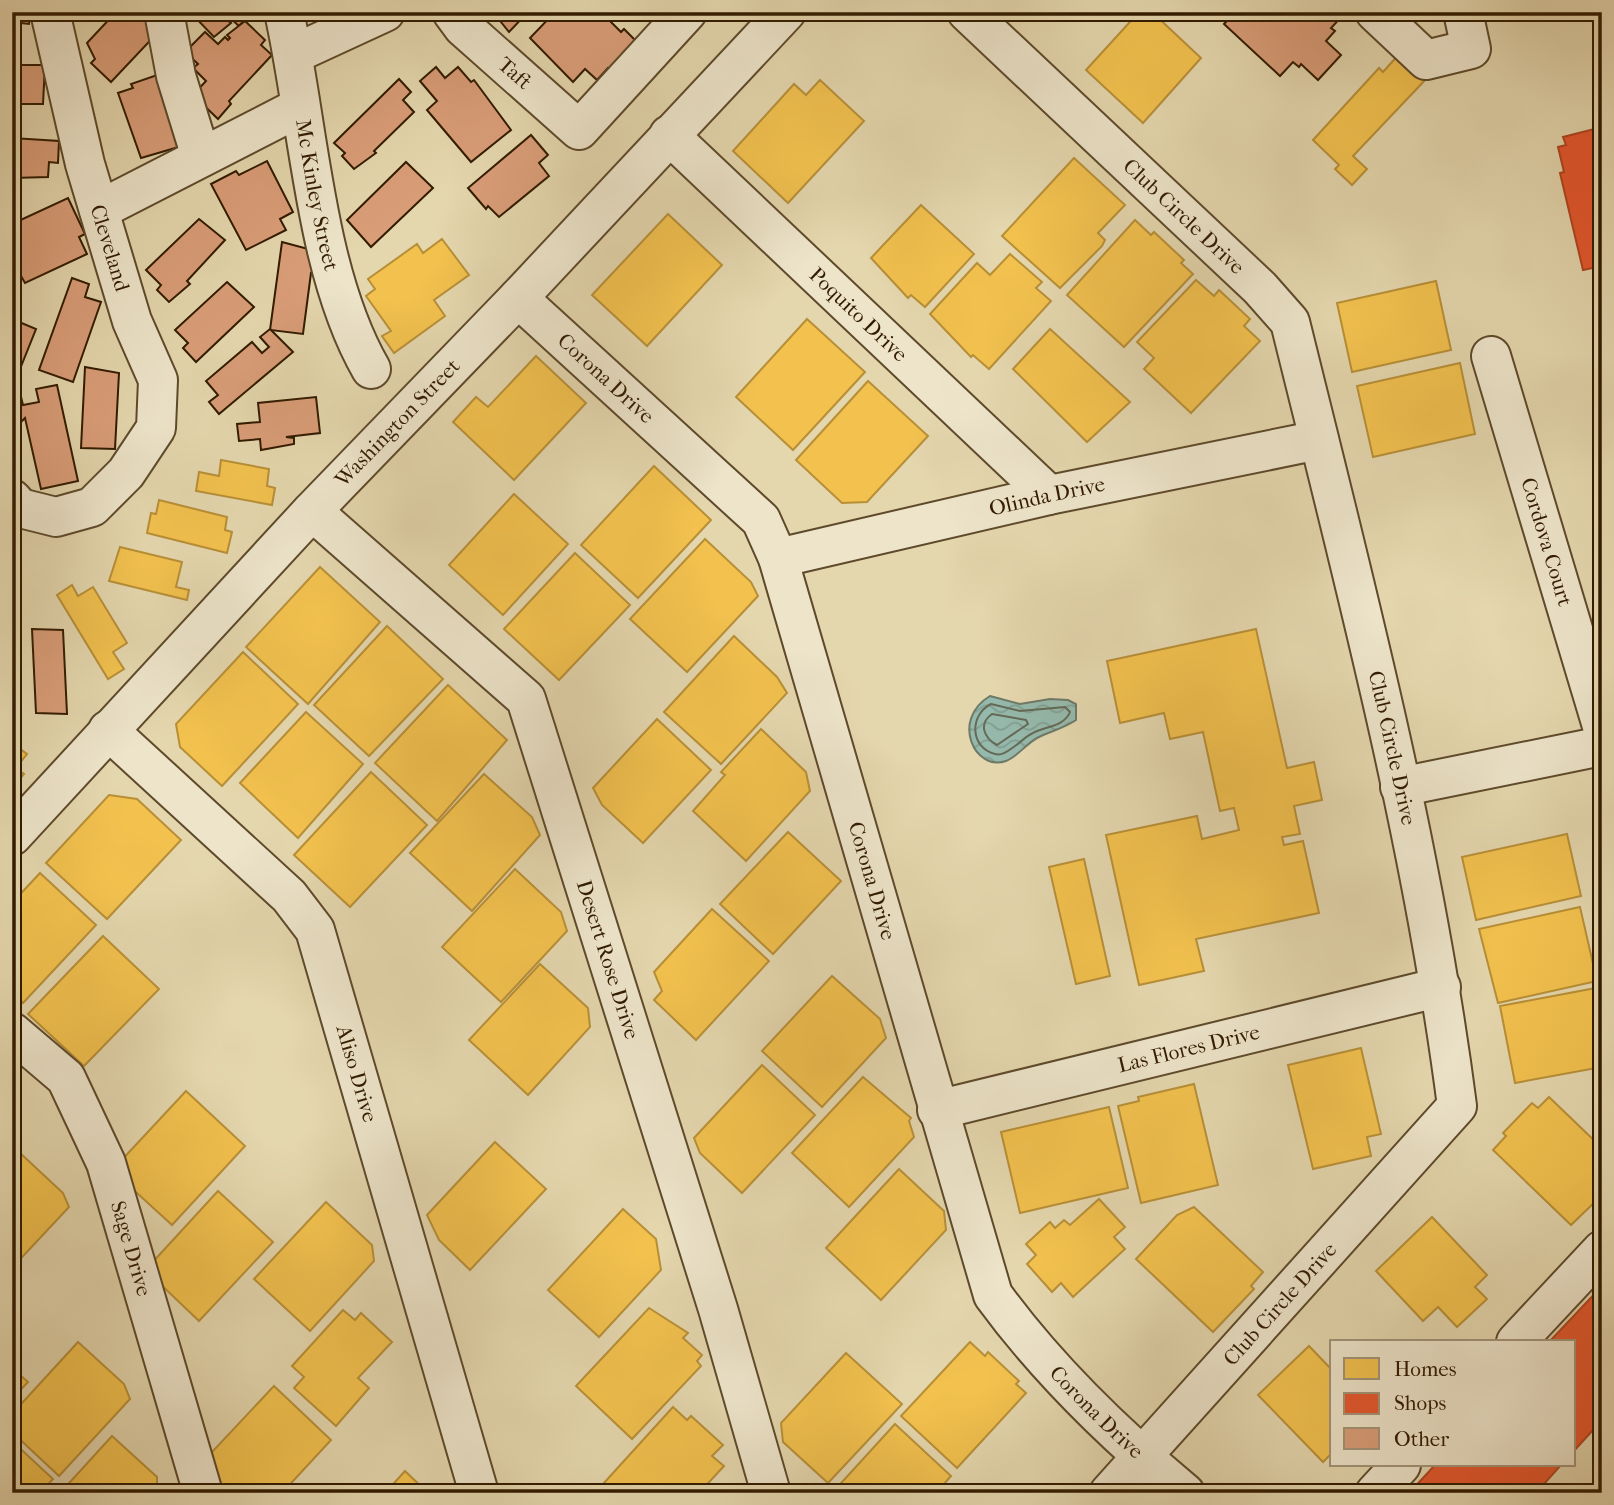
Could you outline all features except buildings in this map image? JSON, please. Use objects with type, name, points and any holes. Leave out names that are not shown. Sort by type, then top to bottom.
[{"type":"street","name":"Cleveland","points":[[12,499],[20,508],[56,517],[92,507],[126,472],[156,428],[158,380],[132,321],[85,164],[50,12]]},
{"type":"street","points":[[164,12],[176,76],[201,157]]},
{"type":"street","name":"Mc Kinley Street","points":[[284,12],[334,276],[353,338],[371,369]]},
{"type":"street","points":[[294,54],[385,12]]},
{"type":"street","name":"Taft","points":[[452,12],[463,27],[579,130],[687,12]]},
{"type":"street","name":"Washington Street","points":[[12,836],[312,510],[518,298],[786,12]]},
{"type":"street","name":"Club Circle Drive","points":[[967,12],[1260,288],[1290,322],[1400,787],[1441,987],[1457,1106],[1109,1493]]},
{"type":"street","points":[[1375,12],[1426,60],[1472,49],[1463,12]]},
{"type":"street","points":[[99,210],[300,107]]},
{"type":"street","name":"Poquito Drive","points":[[668,135],[1049,495]]},
{"type":"street","name":"Corona Drive","points":[[518,298],[761,520],[778,558],[993,1295],[1031,1347],[1142,1457],[1185,1493]]},
{"type":"street","name":"Cordova Court","points":[[1491,356],[1602,726]]},
{"type":"street","name":"Olinda Drive","points":[[778,558],[1049,495],[1319,440]]},
{"type":"street","name":"Desert Rose Drive","points":[[312,510],[526,699],[718,1309],[771,1493]]},
{"type":"street","name":"Aliso Drive","points":[[108,730],[289,895],[315,930],[479,1493]]},
{"type":"street","points":[[1400,787],[1602,746]]},
{"type":"street","name":"Las Flores Drive","points":[[937,1110],[1441,987]]},
{"type":"street","name":"Sage Drive","points":[[12,1032],[66,1078],[106,1163],[202,1493]]},
{"type":"street","points":[[1518,1340],[1602,1250]]},
{"type":"street","points":[[1375,1493],[1400,1466]]},
{"type":"water","points":[[990,696],[1020,704],[1050,699],[1068,700],[1076,704],[1076,720],[1037,738],[1010,759],[995,762],[985,759],[977,752],[971,742],[969,730],[971,718],[978,706]]}]
